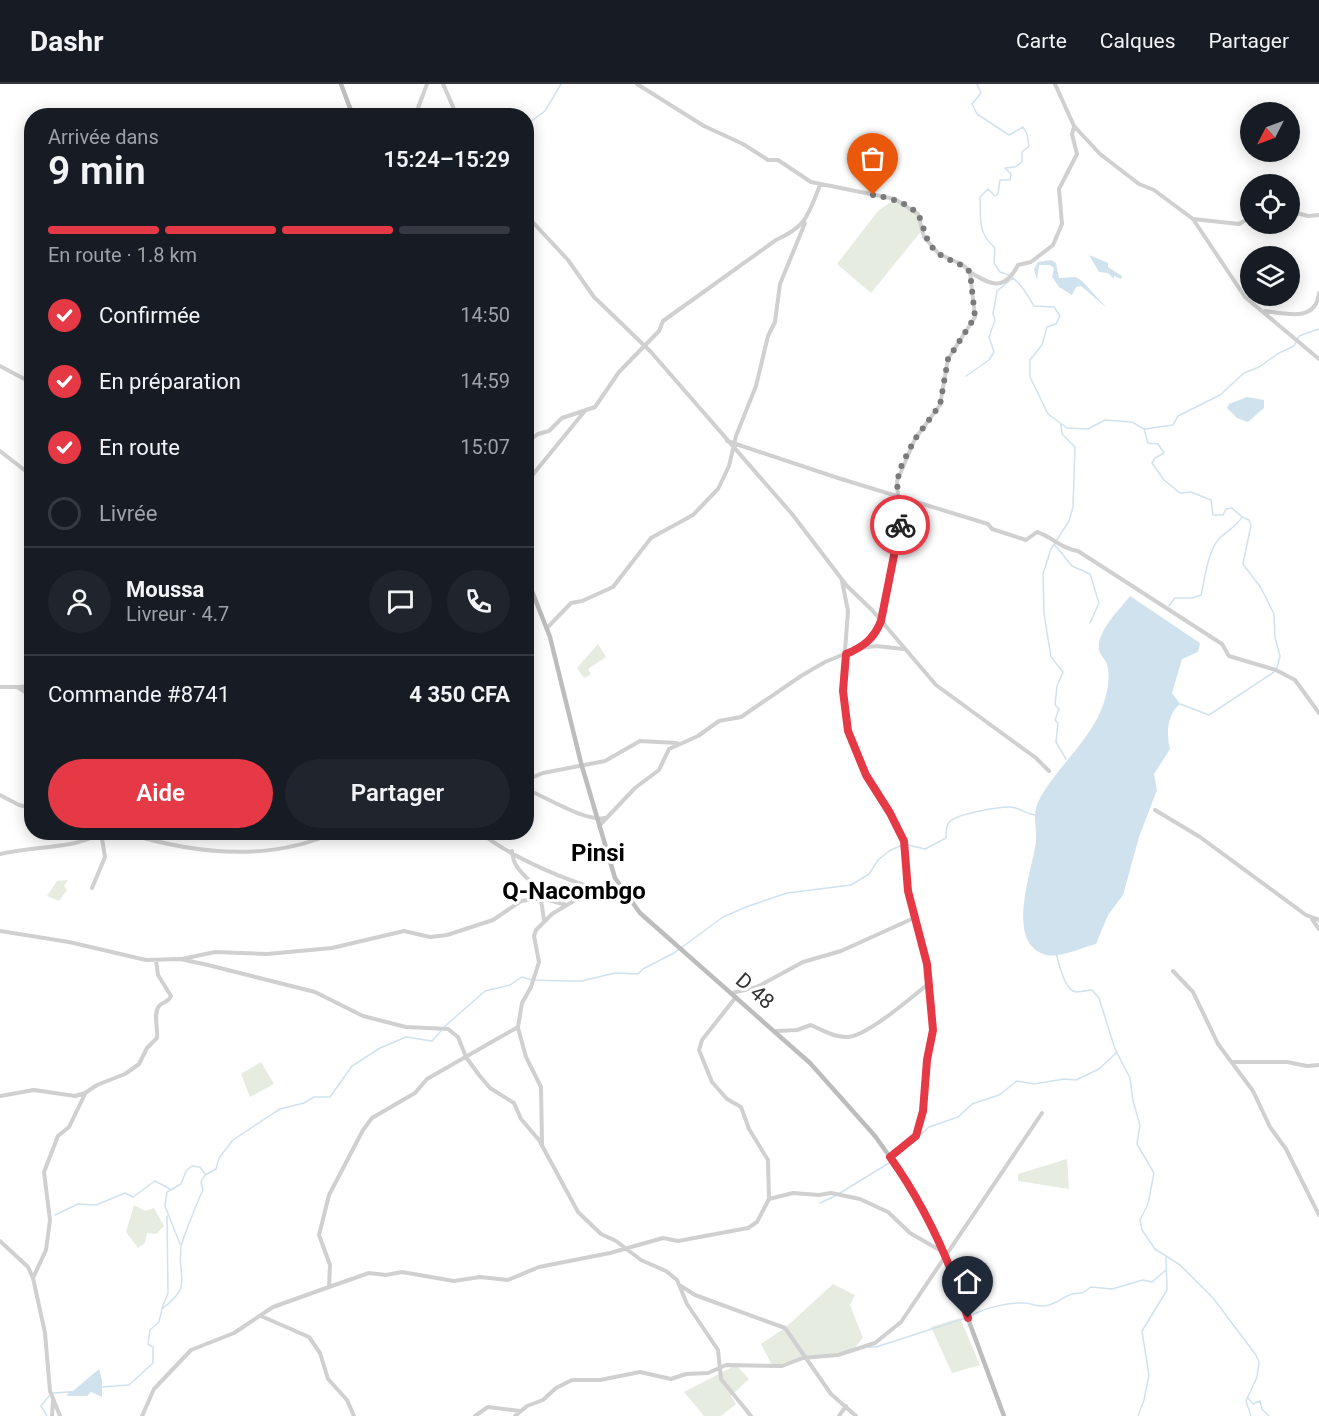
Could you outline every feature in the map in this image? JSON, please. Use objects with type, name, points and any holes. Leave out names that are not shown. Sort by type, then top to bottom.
[{"type":"street","points":[[341,84],[350,108]]},
{"type":"street","points":[[418,108],[427,84]]},
{"type":"street","points":[[443,84],[454,108]]},
{"type":"street","points":[[637,84],[704,126],[743,144],[768,160],[786,164],[820,185],[840,186],[896,199],[918,214],[924,237],[939,254],[963,265],[988,284],[999,284],[1011,276],[1018,265],[1031,262],[1053,245],[1062,224],[1059,189],[1077,154],[1072,134],[1074,126]]},
{"type":"street","points":[[1055,84],[1074,126],[1100,154],[1193,219],[1245,297],[1319,359]]},
{"type":"street","points":[[547,628],[571,603],[582,601],[613,587],[651,538],[693,515],[714,495],[729,466],[756,386],[768,336],[775,322],[780,284],[820,185]]},
{"type":"street","points":[[1300,214],[1319,215]]},
{"type":"street","points":[[1193,219],[1240,223]]},
{"type":"street","points":[[534,223],[568,260],[594,297],[645,346],[733,450],[792,514],[841,577],[936,686],[1036,758],[1049,771]]},
{"type":"street","points":[[534,437],[549,431],[562,418],[595,407],[619,372],[659,331],[663,321],[714,287],[776,240],[795,232],[805,223]]},
{"type":"street","points":[[599,826],[659,770],[664,755],[678,743],[698,736],[719,721],[741,717],[801,676],[859,648],[876,634],[881,621],[900,527],[897,495],[902,464],[915,439],[940,405],[948,359],[975,317],[970,272]]},
{"type":"street","points":[[1263,311],[1291,314],[1312,311],[1316,308],[1319,293]]},
{"type":"street","points":[[0,366],[24,379]]},
{"type":"street","points":[[534,473],[584,412]]},
{"type":"street","points":[[725,440],[988,524],[992,529],[1026,540],[1037,532],[1049,536],[1067,550],[1078,551],[1222,644],[1229,656],[1276,670],[1295,680],[1319,713]]},
{"type":"street","points":[[0,451],[24,470]]},
{"type":"street","points":[[841,577],[849,611],[844,639],[846,654],[843,691],[851,742],[866,775],[890,813],[904,841],[908,891],[927,964],[933,1030],[927,1060],[923,1111],[916,1136],[890,1157]]},
{"type":"street","name":"D 48","points":[[534,596],[547,628],[582,767],[612,870],[631,902],[666,937],[776,1031],[834,1086],[890,1157],[914,1191],[944,1254],[1004,1416]]},
{"type":"street","points":[[859,648],[877,646],[904,650]]},
{"type":"street","points":[[0,687],[24,687]]},
{"type":"street","points":[[17,687],[24,691]]},
{"type":"street","points":[[534,777],[604,761],[640,741],[678,743]]},
{"type":"street","points":[[534,792],[597,820],[605,818]]},
{"type":"street","points":[[0,795],[24,806]]},
{"type":"street","points":[[1155,810],[1200,837],[1311,918],[1319,929]]},
{"type":"street","points":[[0,854],[86,840]]},
{"type":"street","points":[[92,888],[105,857],[102,840]]},
{"type":"street","points":[[153,840],[230,854],[307,845],[318,840]]},
{"type":"street","points":[[489,840],[631,902]]},
{"type":"street","points":[[512,851],[515,867],[535,888],[540,898],[544,921]]},
{"type":"street","points":[[542,1146],[541,1087],[526,1057],[518,1027],[522,1003],[531,987],[539,962],[534,936],[544,921],[595,888]]},
{"type":"street","points":[[0,931],[69,942],[146,960],[180,959],[215,952],[267,954],[332,948],[404,931],[430,937],[447,935],[493,920],[521,901],[540,898],[566,906]]},
{"type":"street","points":[[142,1416],[154,1389],[191,1350],[234,1333],[294,1298],[369,1273],[386,1275],[402,1272],[454,1281],[480,1277],[508,1280],[539,1267],[663,1238],[678,1242],[748,1228],[756,1222],[769,1199],[768,1160],[749,1129],[741,1107],[727,1099],[712,1082],[699,1050],[702,1040],[734,995],[757,987],[803,962],[841,951],[914,918]]},
{"type":"street","points":[[1311,918],[1319,920]]},
{"type":"street","points":[[180,959],[260,976],[315,992],[363,1017],[406,1027],[444,1027],[458,1037],[466,1057],[490,1088],[514,1103],[521,1119],[542,1146],[578,1212],[601,1234],[626,1248],[641,1260],[666,1271],[681,1286],[695,1295],[746,1315],[779,1324],[807,1358],[831,1394],[856,1416]]},
{"type":"street","points":[[0,1096],[34,1090],[75,1096],[85,1094],[97,1085],[125,1074],[139,1064],[147,1048],[157,1038],[156,1013],[171,996],[158,975],[156,960]]},
{"type":"street","points":[[1173,971],[1193,992],[1218,1044],[1253,1091],[1273,1134],[1286,1149],[1319,1215]]},
{"type":"street","points":[[776,1031],[797,1030],[810,1025],[834,1035],[849,1037],[885,1018],[928,984]]},
{"type":"street","points":[[329,1287],[330,1265],[320,1235],[329,1195],[354,1144],[372,1118],[415,1093],[427,1078],[466,1057],[480,1046],[518,1027]]},
{"type":"street","points":[[1232,1062],[1287,1062],[1307,1066],[1319,1065]]},
{"type":"street","points":[[33,1278],[46,1250],[50,1220],[44,1172],[58,1137],[69,1127],[85,1094]]},
{"type":"street","points":[[515,1416],[572,1380],[600,1380],[640,1372],[671,1379],[686,1374],[708,1373],[735,1364],[782,1366],[807,1358],[838,1355],[882,1341],[901,1322],[944,1254],[1042,1113]]},
{"type":"street","points":[[769,1199],[793,1193],[819,1195],[831,1193],[860,1199],[888,1212],[910,1233],[944,1254]]},
{"type":"street","points":[[0,1241],[28,1268],[33,1278],[45,1333],[53,1400],[52,1416]]},
{"type":"street","points":[[681,1286],[687,1304],[718,1350],[721,1379],[751,1416]]},
{"type":"street","points":[[261,1316],[309,1337],[320,1353],[328,1379],[347,1400],[354,1416]]},
{"type":"street","points":[[53,1400],[60,1416]]},
{"type":"street","points":[[839,1416],[846,1406]]},
{"type":"street","points":[[475,1416],[488,1407],[521,1411]]},
{"type":"shaded area","points":[[895,199],[918,214],[923,229],[871,293],[837,264],[878,211]]},
{"type":"shaded area","points":[[598,644],[606,657],[588,669],[591,674],[584,678],[577,668]]},
{"type":"shaded area","points":[[68,880],[64,886],[67,890],[59,901],[47,896],[57,881]]},
{"type":"shaded area","points":[[261,1062],[274,1084],[250,1097],[241,1074]]},
{"type":"shaded area","points":[[1067,1159],[1069,1189],[1018,1181],[1018,1174]]},
{"type":"shaded area","points":[[134,1205],[145,1211],[154,1208],[164,1226],[156,1234],[147,1233],[145,1243],[138,1248],[126,1232]]},
{"type":"shaded area","points":[[833,1284],[855,1295],[850,1305],[863,1338],[853,1350],[838,1355],[803,1358],[773,1367],[761,1344],[785,1328]]},
{"type":"shaded area","points":[[960,1318],[980,1365],[952,1373],[931,1327]]},
{"type":"shaded area","points":[[736,1365],[749,1379],[731,1396],[736,1404],[721,1416],[704,1416],[684,1392]]},
{"type":"water","points":[[1089,255],[1108,263],[1108,267],[1122,276],[1121,279],[1114,276],[1114,279],[1108,273],[1099,272]]},
{"type":"water","points":[[1051,260],[1056,263],[1059,278],[1076,277],[1108,309],[1081,286],[1076,287],[1072,295],[1059,287],[1052,277],[1054,268],[1050,265],[1039,265],[1037,280],[1034,269],[1038,262]]},
{"type":"water","points":[[1247,397],[1264,400],[1264,408],[1248,422],[1237,418],[1227,408],[1229,404]]},
{"type":"water","points":[[1130,596],[1200,643],[1198,652],[1182,659],[1172,693],[1180,704],[1170,719],[1168,737],[1170,749],[1154,774],[1157,790],[1139,837],[1123,895],[1108,915],[1096,944],[1063,954],[1043,954],[1032,946],[1025,934],[1023,919],[1036,841],[1037,807],[1043,793],[1085,738],[1099,715],[1107,693],[1109,677],[1108,666],[1100,652],[1099,643],[1105,628]]},
{"type":"water","points":[[99,1369],[102,1380],[102,1397],[91,1392],[87,1396],[67,1396],[69,1391],[73,1391]]},
{"type":"waterway","points":[[534,119],[545,111],[561,84]]},
{"type":"waterway","points":[[977,84],[981,93],[972,104],[977,114],[1009,135],[1023,127],[1027,134],[1029,146],[1022,152],[1022,162],[1015,167],[1005,168],[1011,174],[1010,180],[1000,180],[998,194],[995,196],[988,189],[980,197],[980,219],[985,236],[995,248],[994,263],[1000,272],[1016,281],[1034,306],[1054,307],[1060,316],[1056,324],[1047,327],[1042,345],[1030,360],[1030,377],[1048,414],[1067,428],[1088,429],[1105,420],[1132,422],[1144,429],[1148,443],[1158,444],[1164,453],[1155,458],[1152,463],[1164,480],[1180,493],[1191,492],[1211,500],[1213,515],[1223,515],[1226,509],[1232,508],[1242,517],[1214,546],[1201,595],[1192,598],[1175,598],[1169,606]]},
{"type":"waterway","points":[[966,376],[989,360],[994,352],[989,337],[995,320],[993,314],[997,291],[1013,278]]},
{"type":"waterway","points":[[1145,429],[1173,425],[1178,416],[1220,395],[1244,373],[1259,367],[1294,346],[1299,336],[1319,329]]},
{"type":"waterway","points":[[1061,424],[1062,434],[1075,447],[1073,507],[1069,521],[1051,549],[1043,574],[1044,614],[1051,657],[1063,672],[1057,686],[1055,705],[1059,709],[1055,720],[1058,723],[1056,742],[1066,759]]},
{"type":"waterway","points":[[1242,517],[1249,520],[1251,525],[1243,564],[1261,588],[1274,614],[1275,637],[1280,656],[1277,668]]},
{"type":"waterway","points":[[1054,544],[1072,566],[1090,574],[1099,603],[1090,623]]},
{"type":"waterway","points":[[1180,704],[1209,715],[1274,672]]},
{"type":"waterway","points":[[444,1027],[485,991],[510,985],[522,977],[532,980],[582,981],[615,973],[638,974],[674,953],[723,917],[787,893],[851,885],[869,874],[878,860],[889,851],[904,844],[925,849],[946,838],[946,829],[951,820],[966,814],[1010,807],[1037,815]]},
{"type":"waterway","points":[[1056,952],[1062,975],[1068,986],[1076,992],[1092,990],[1099,998],[1115,1049],[1130,1078],[1133,1101],[1140,1125],[1137,1144],[1154,1173],[1148,1204],[1140,1220],[1142,1230],[1155,1249],[1180,1265],[1213,1298],[1256,1355],[1259,1362],[1257,1377],[1246,1401],[1251,1416]]},
{"type":"waterway","points":[[101,1387],[129,1385],[153,1363],[153,1347],[148,1344],[150,1330],[159,1322],[162,1309],[172,1301],[181,1287],[181,1247],[203,1190],[201,1182],[205,1175],[216,1169],[219,1158],[233,1140],[280,1109],[304,1103],[314,1097],[330,1097],[352,1066],[380,1048],[406,1037],[432,1041],[441,1031]]},
{"type":"waterway","points":[[840,1193],[889,1163],[929,1127],[958,1117],[972,1104],[999,1095],[1017,1081],[1034,1084],[1064,1079],[1076,1080],[1099,1069],[1117,1052]]},
{"type":"waterway","points":[[180,1244],[165,1206],[167,1192],[181,1184],[186,1171],[192,1166],[200,1167],[205,1174]]},
{"type":"waterway","points":[[55,1215],[78,1204],[96,1205],[125,1193],[133,1197],[155,1181],[170,1189]]},
{"type":"waterway","points":[[820,1203],[835,1196]]},
{"type":"waterway","points":[[162,1308],[168,1293],[167,1216]]},
{"type":"waterway","points":[[1138,1416],[1149,1375],[1142,1331],[1167,1290],[1166,1257]]},
{"type":"waterway","points":[[970,1316],[1011,1303],[1050,1305],[1071,1294],[1082,1293],[1091,1287],[1112,1289],[1143,1280],[1152,1282],[1166,1270]]},
{"type":"waterway","points":[[866,1347],[876,1347],[966,1318]]},
{"type":"waterway","points":[[53,1393],[69,1392]]},
{"type":"waterway","points":[[47,1416],[41,1406],[49,1396]]},
{"type":"waterway","points":[[1248,1398],[1253,1404],[1260,1401],[1262,1409],[1269,1416]]},
{"type":"way so far","points":[[873,195],[896,199],[918,214],[922,222],[924,237],[929,244],[939,254],[966,267],[970,272],[975,313],[966,335],[956,345],[948,359],[940,405],[932,419],[915,439],[902,464],[897,481],[900,525]]},
{"type":"district","name":"Pinsi","points":[[598,853]]},
{"type":"district","name":"Q-Nacombgo","points":[[574,891]]},
{"type":"route","points":[[900,525],[894,565],[881,621],[876,634],[869,641],[846,654],[843,691],[851,742],[866,775],[890,813],[894,827],[904,841],[908,891],[927,964],[933,1030],[927,1060],[923,1111],[916,1136],[890,1157],[914,1191],[940,1243],[968,1318]]}]
